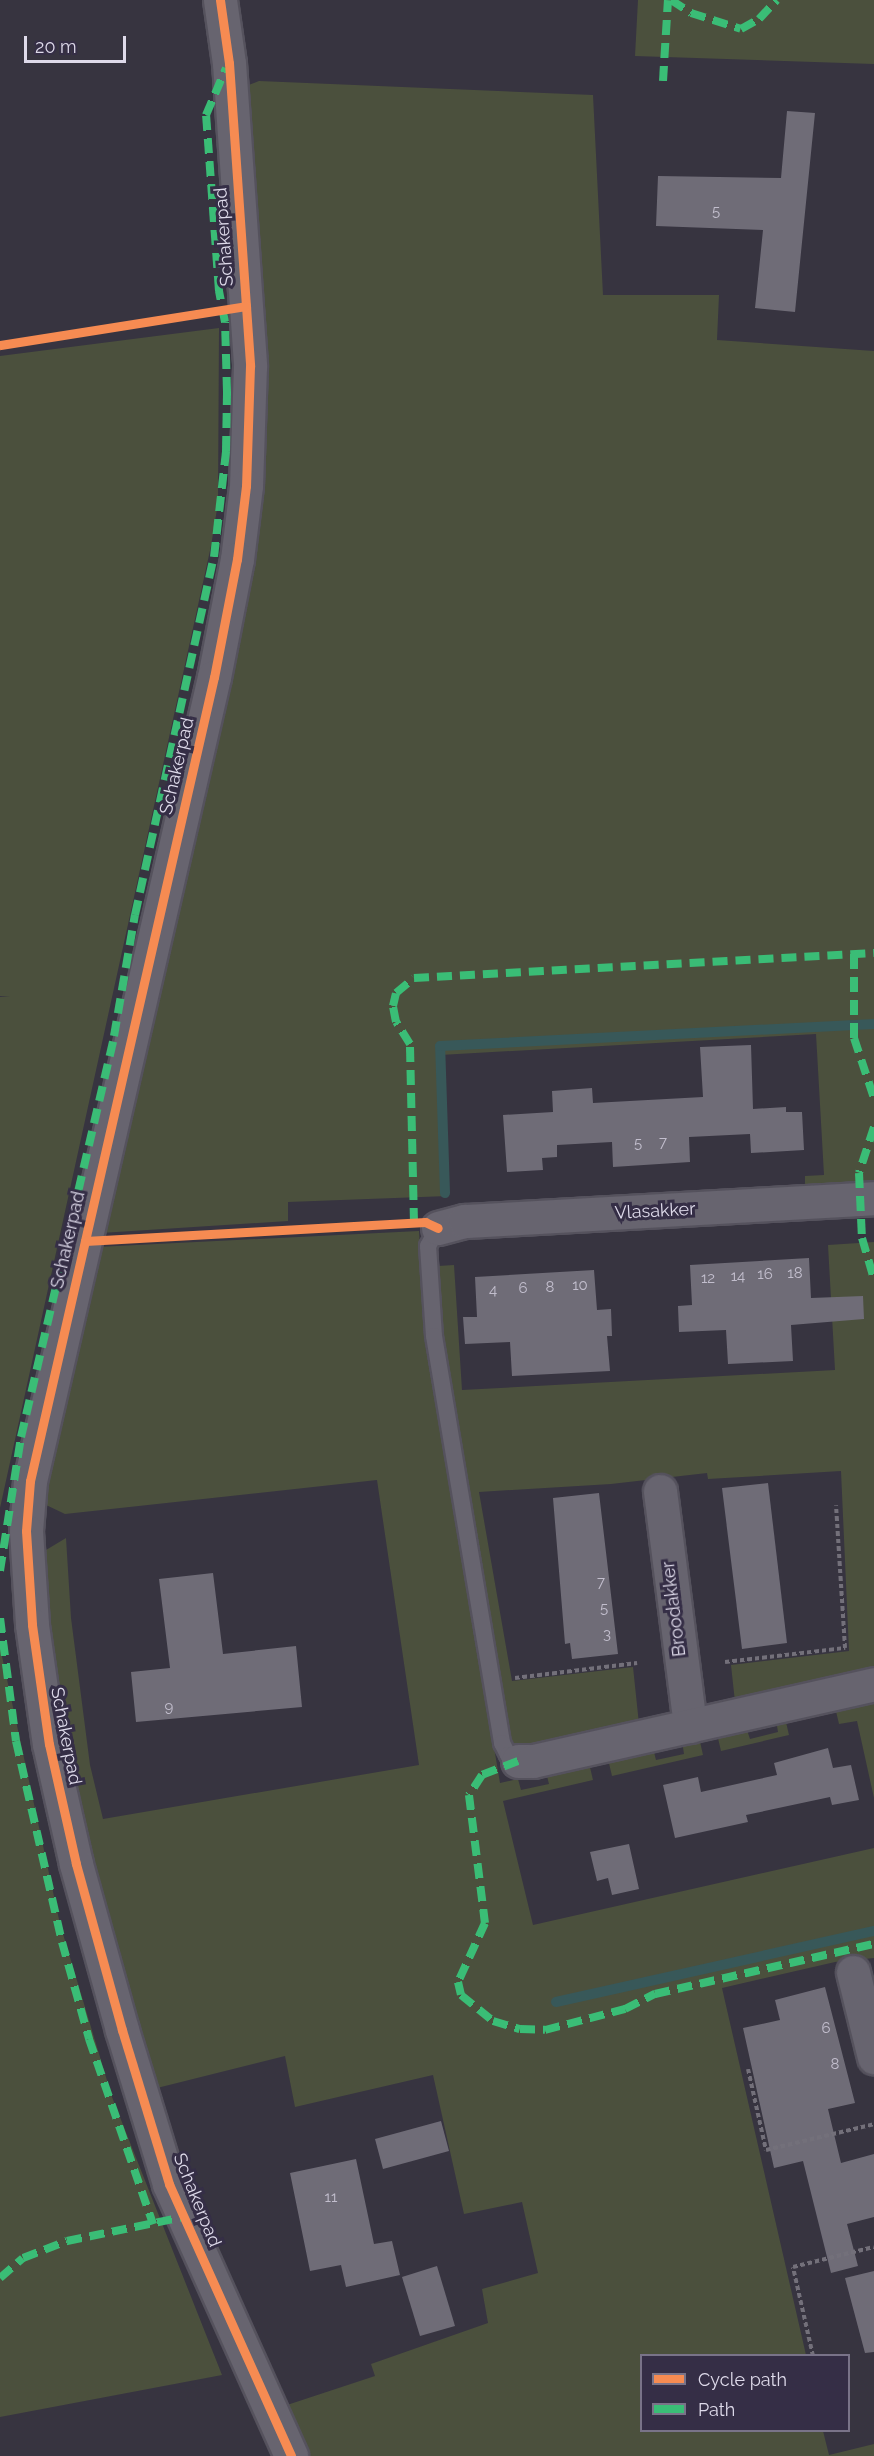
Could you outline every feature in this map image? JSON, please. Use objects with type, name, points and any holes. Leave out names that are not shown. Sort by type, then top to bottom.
[{"type":"street","name":"Schakerpad","points":[[220,0],[229,63],[250,366],[250,416],[240,538],[214,676],[30,1481],[13,1534],[32,1624],[48,1734],[76,1864],[122,2030],[169,2184],[291,2456]]},
{"type":"street","name":"Vlasakker","points":[[438,1228],[465,1221],[874,1198]]},
{"type":"street","name":"Broodakker","points":[[660,1491],[690,1725]]},
{"type":"street","points":[[518,1761],[874,1684]]},
{"type":"street","points":[[853,1972],[874,2057]]},
{"type":"lane","points":[[438,1228],[428,1246],[434,1336],[502,1743],[508,1755],[518,1761]]},
{"type":"path","points":[[725,1662],[845,1648],[836,1505]]},
{"type":"path","points":[[513,1666],[515,1678],[637,1663]]},
{"type":"path","points":[[747,2069],[766,2150],[874,2124]]},
{"type":"path","points":[[813,2354],[793,2267],[874,2247]]},
{"type":"green space","points":[[638,0],[874,0],[874,64],[635,56]]},
{"type":"green space","points":[[259,81],[593,95],[603,295],[719,295],[717,340],[874,351],[874,1186],[805,1189],[805,1176],[824,1175],[816,1034],[440,1055],[448,1196],[288,1202],[288,1221],[101,1233],[233,630],[246,86]]},
{"type":"green space","points":[[219,328],[218,503],[211,546],[0,1508],[0,997],[10,997],[0,996],[0,356]]},
{"type":"green space","points":[[419,1231],[426,1341],[500,1783],[518,1779],[521,1790],[549,1784],[546,1772],[589,1763],[593,1780],[503,1801],[533,1925],[874,1848],[874,1958],[835,1962],[722,1988],[806,2354],[640,2354],[640,2432],[823,2432],[829,2455],[874,2444],[874,2456],[303,2456],[281,2407],[375,2376],[371,2364],[488,2323],[482,2289],[538,2273],[522,2202],[464,2214],[433,2075],[295,2107],[285,2056],[157,2088],[84,1826],[49,1671],[41,1553],[66,1538],[71,1618],[90,1765],[103,1819],[419,1765],[377,1480],[65,1514],[44,1504],[97,1247]]},
{"type":"green space","points":[[874,1242],[874,1670],[735,1702],[731,1665],[849,1651],[841,1471],[708,1479],[707,1473],[611,1484],[479,1492],[512,1681],[633,1667],[639,1724],[530,1749],[517,1747],[508,1735],[441,1333],[438,1266],[454,1265],[462,1390],[835,1370],[828,1245]]},
{"type":"green space","points":[[0,1647],[60,1924],[112,2097],[222,2375],[0,2417]]},
{"type":"green space","points":[[874,1698],[874,1798],[857,1721],[839,1724],[835,1707]]},
{"type":"green space","points":[[785,1718],[789,1735],[721,1751],[717,1734],[746,1727],[750,1739],[778,1732],[776,1720]]},
{"type":"green space","points":[[699,1737],[703,1755],[612,1776],[608,1759],[653,1748],[656,1760],[684,1754],[682,1741]]},
{"type":"building","points":[[787,111],[815,113],[795,312],[755,308],[763,230],[656,226],[658,176],[781,178]]},
{"type":"building","points":[[751,1045],[753,1109],[786,1107],[786,1112],[802,1112],[804,1150],[751,1153],[750,1134],[689,1137],[690,1162],[613,1167],[612,1142],[557,1145],[557,1157],[542,1158],[543,1170],[507,1172],[503,1115],[553,1112],[552,1091],[592,1088],[593,1103],[703,1097],[700,1047]]},
{"type":"building","points":[[809,1258],[811,1298],[863,1296],[864,1319],[791,1325],[793,1361],[728,1364],[726,1330],[679,1332],[678,1306],[692,1305],[690,1265]]},
{"type":"building","points":[[594,1270],[597,1310],[611,1309],[612,1336],[607,1336],[610,1371],[512,1376],[510,1342],[465,1344],[463,1317],[477,1317],[475,1277]]},
{"type":"building","points":[[768,1483],[787,1643],[742,1649],[722,1488]]},
{"type":"building","points":[[599,1493],[618,1654],[572,1659],[570,1643],[565,1644],[553,1498]]},
{"type":"building","points":[[213,1573],[223,1654],[296,1646],[302,1707],[136,1722],[131,1672],[170,1668],[159,1579]]},
{"type":"building","points":[[828,1748],[833,1768],[851,1765],[859,1800],[832,1805],[830,1797],[746,1815],[748,1822],[675,1838],[663,1785],[698,1777],[701,1792],[777,1775],[774,1763]]},
{"type":"building","points":[[629,1844],[639,1889],[612,1895],[608,1878],[597,1881],[590,1852]]},
{"type":"building","points":[[825,1987],[855,2103],[828,2109],[841,2163],[874,2154],[874,2217],[847,2224],[858,2266],[831,2273],[803,2161],[774,2168],[743,2028],[780,2020],[775,2000]]},
{"type":"building","points":[[441,2121],[449,2151],[383,2169],[375,2139]]},
{"type":"building","points":[[356,2159],[374,2244],[392,2241],[400,2275],[346,2287],[341,2265],[310,2271],[290,2173]]},
{"type":"building","points":[[437,2266],[455,2326],[420,2336],[402,2277]]},
{"type":"building","points":[[874,2271],[874,2352],[865,2353],[845,2278]]},
{"type":"waterway","points":[[445,1193],[440,1046],[874,1024]]},
{"type":"waterway","points":[[556,2002],[874,1931]]},
{"type":"marked path","points":[[663,81],[668,0]]},
{"type":"marked path","points":[[671,0],[691,13],[741,29],[759,19],[777,0]]},
{"type":"marked path","points":[[0,1571],[21,1437],[114,1036],[135,915],[214,557],[226,451],[227,392],[225,322],[219,291],[206,115],[226,68]]},
{"type":"marked path","points":[[414,1223],[410,1044],[396,1022],[393,1006],[396,993],[414,978],[874,953]]},
{"type":"marked path","points":[[854,954],[854,1038],[874,1098]]},
{"type":"marked path","points":[[874,1127],[859,1173],[862,1238],[874,1279]]},
{"type":"marked path","points":[[0,1618],[16,1741],[62,1942],[89,2039],[153,2224]]},
{"type":"marked path","points":[[518,1761],[482,1775],[469,1795],[485,1923],[458,1982],[461,1995],[493,2021],[520,2029],[545,2030],[625,2009],[655,1994],[874,1944]]},
{"type":"marked path","points":[[0,2278],[23,2258],[67,2241],[183,2217]]},
{"type":"cycle path","points":[[220,0],[229,63],[250,366],[246,486],[237,559],[214,677],[30,1481],[26,1531],[32,1625],[49,1744],[76,1864],[122,2030],[169,2184],[291,2456]]},
{"type":"cycle path","points":[[0,345],[246,306]]},
{"type":"cycle path","points":[[85,1241],[425,1222],[438,1228]]}]
